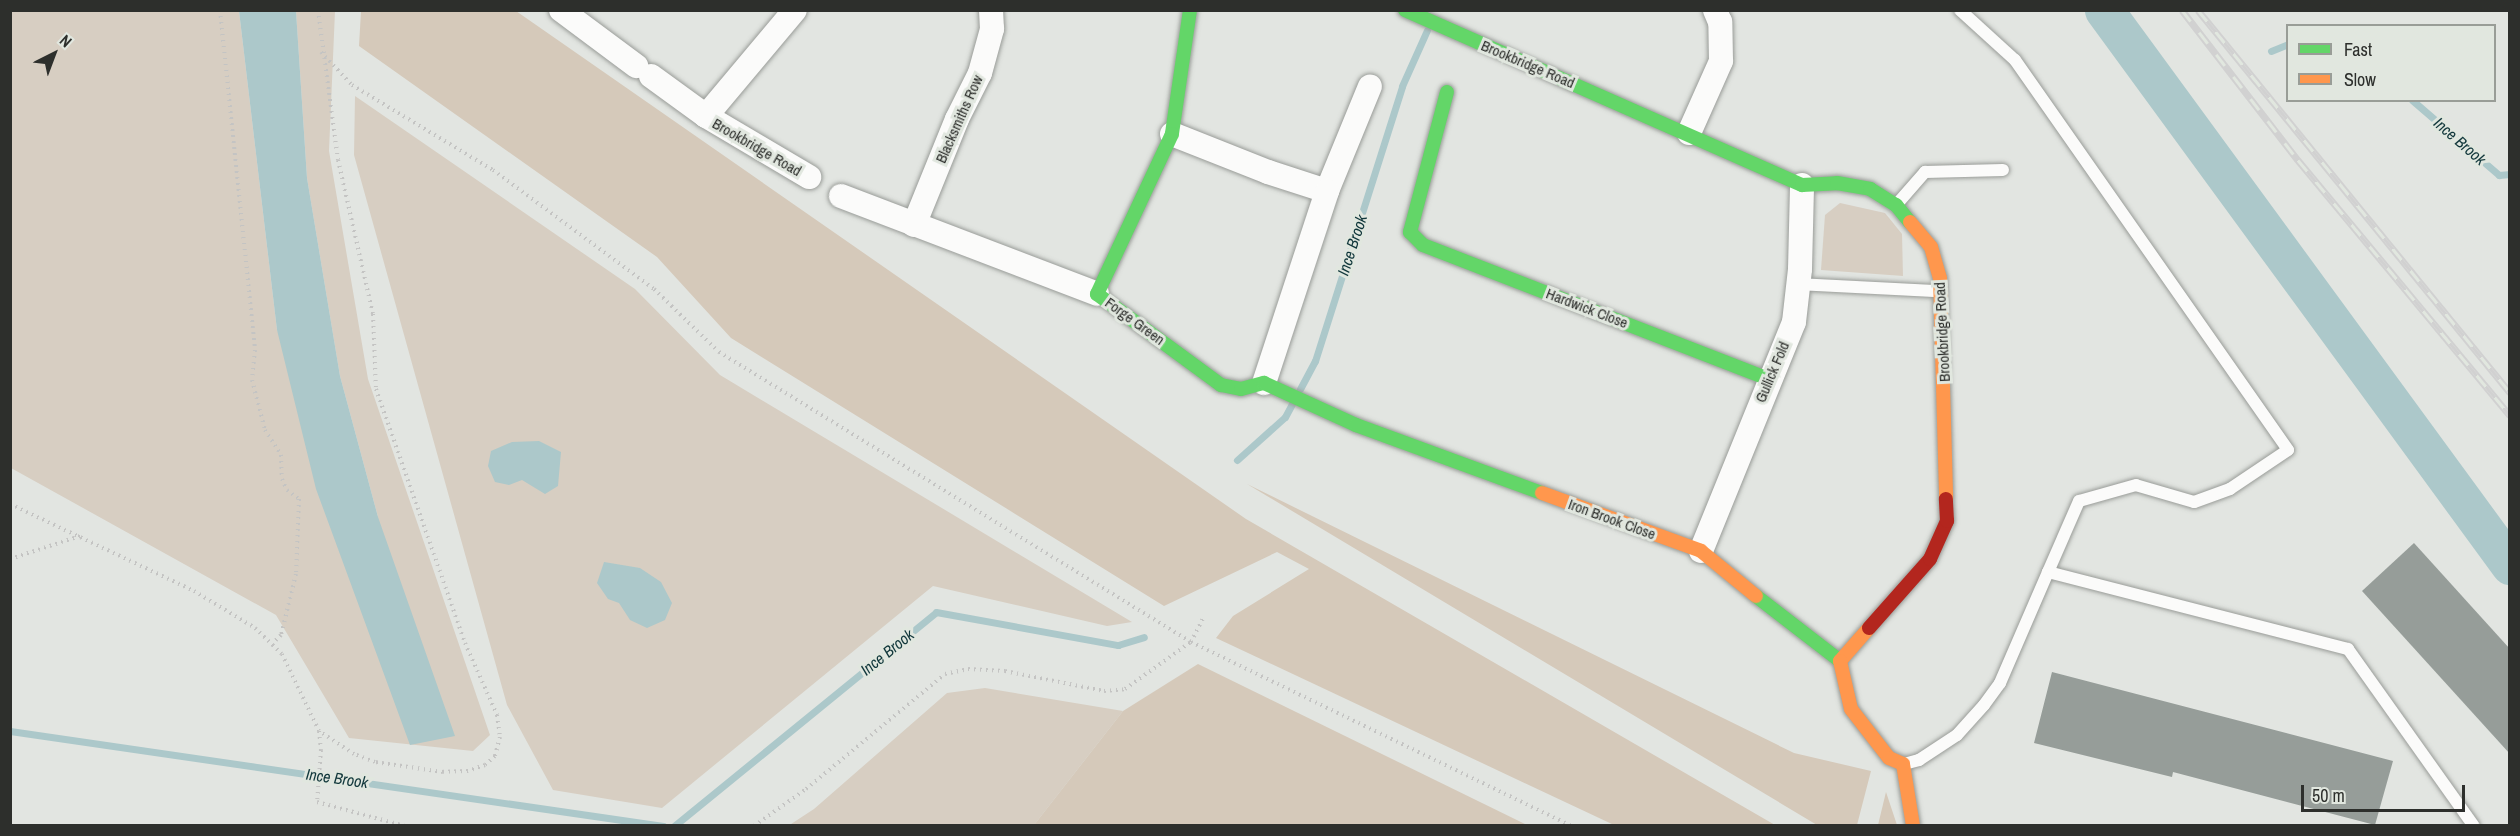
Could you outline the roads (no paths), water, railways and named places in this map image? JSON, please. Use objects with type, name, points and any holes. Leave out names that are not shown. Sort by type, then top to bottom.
[{"type":"street","name":"Brookbridge Road","points":[[706,116],[795,10]]},
{"type":"street","name":"Blacksmiths Row","points":[[914,225],[957,118],[980,73],[992,29],[991,10]]},
{"type":"street","name":"Forge Green","points":[[1190,10],[1172,134],[1097,294],[1221,384],[1241,389],[1268,385]]},
{"type":"street","points":[[1689,132],[1721,61],[1720,22],[1715,10]]},
{"type":"street","name":"Brookbridge Road","points":[[567,12],[706,116],[809,177]]},
{"type":"street","name":"Brookbridge Road","points":[[1411,13],[1689,132],[1802,185],[1837,183],[1870,189],[1896,205],[1931,247],[1941,291],[1947,522],[1930,559],[1840,661]]},
{"type":"street","points":[[1268,385],[1327,191],[1370,86]]},
{"type":"street","name":"Hardwick Close","points":[[1447,92],[1410,232],[1423,245],[1768,379]]},
{"type":"street","points":[[1172,134],[1268,172],[1327,191]]},
{"type":"street","name":"Gullick Fold","points":[[1701,551],[1768,379],[1794,322],[1802,185]]},
{"type":"street","points":[[841,196],[1097,294]]},
{"type":"street","name":"Iron Brook Close","points":[[1268,385],[1356,425],[1701,551],[1813,644],[1840,661]]},
{"type":"street","points":[[1840,661],[1851,710],[1889,758],[1903,764],[1913,825]]},
{"type":"lane","points":[[1903,764],[1919,760],[1957,735],[2000,683],[2079,501],[2136,485],[2194,502],[2230,489],[2288,450],[2015,60],[1960,10]]},
{"type":"lane","points":[[1896,205],[1925,172],[2003,170]]},
{"type":"lane","points":[[1798,284],[1941,291]]},
{"type":"lane","points":[[2048,573],[2348,649],[2474,825]]},
{"type":"water","points":[[239,11],[296,11],[307,178],[340,376],[378,517],[455,736],[410,745],[316,489],[277,330]]},
{"type":"water","points":[[539,441],[561,452],[558,486],[545,494],[522,480],[509,485],[495,482],[488,466],[491,451],[512,442]]},
{"type":"water","points":[[604,562],[640,568],[661,582],[672,603],[665,620],[647,628],[630,620],[619,603],[608,599],[597,583]]},
{"type":"waterway","points":[[2104,10],[2510,565]]},
{"type":"waterway","name":"Ince Brook","points":[[1300,389],[1315,361],[1402,86],[1427,30]]},
{"type":"waterway","name":"Ince Brook","points":[[2271,51],[2286,45]]},
{"type":"waterway","name":"Ince Brook","points":[[2414,102],[2499,175],[2510,174]]},
{"type":"waterway","name":"Ince Brook","points":[[1237,460],[1285,417],[1292,404]]},
{"type":"waterway","name":"Ince Brook","points":[[674,826],[936,612],[1118,645],[1144,637]]},
{"type":"waterway","name":"Ince Brook","points":[[10,731],[663,826]]},
{"type":"railway","points":[[2182,10],[2298,160],[2510,415]]},
{"type":"railway","points":[[2198,10],[2510,393]]}]
